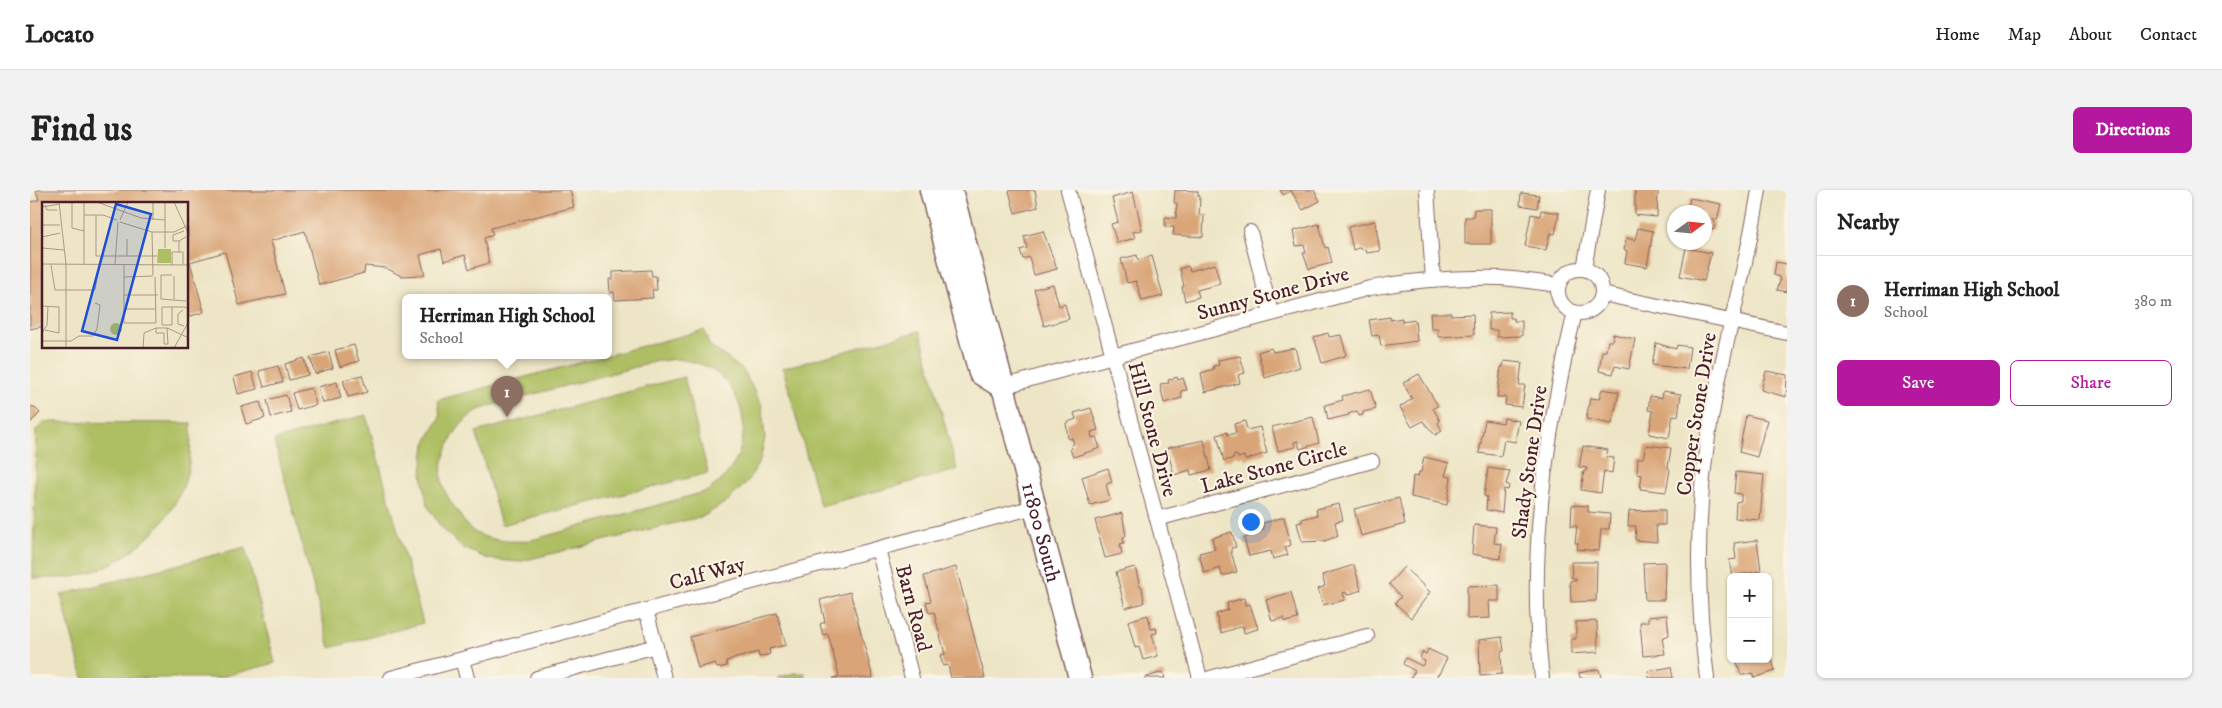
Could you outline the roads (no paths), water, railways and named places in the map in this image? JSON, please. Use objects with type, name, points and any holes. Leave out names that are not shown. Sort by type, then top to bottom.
[{"type":"main road","name":"11800 South","points":[[962,190],[1007,356],[1002,387],[1080,678]]},
{"type":"main road","points":[[934,192],[980,373],[1002,387]]},
{"type":"street","name":"Hill Stone Drive","points":[[1068,190],[1200,678]]},
{"type":"street","points":[[1427,190],[1433,280]]},
{"type":"street","points":[[1584,269],[1598,190]]},
{"type":"street","name":"Copper Stone Drive","points":[[1707,678],[1699,600],[1700,507],[1711,422],[1759,190]]},
{"type":"street","points":[[1250,232],[1271,313]]},
{"type":"street","points":[[1584,269],[1596,275],[1600,281],[1602,294],[1595,307],[1590,311],[1576,312],[1563,305],[1560,299],[1559,285],[1571,270],[1584,269]]},
{"type":"street","name":"Sunny Stone Drive","points":[[1002,387],[1271,313],[1370,288],[1433,280],[1503,278],[1559,285]]},
{"type":"street","points":[[1602,294],[1787,333]]},
{"type":"street","name":"Shady Stone Drive","points":[[1542,678],[1536,603],[1538,514],[1547,456],[1576,312]]},
{"type":"street","name":"Lake Stone Circle","points":[[1157,519],[1372,461]]},
{"type":"street","name":"Calf Way","points":[[391,678],[1034,507]]},
{"type":"street","name":"Barn Road","points":[[878,549],[912,678]]},
{"type":"street","points":[[646,610],[664,678]]},
{"type":"street","points":[[1210,678],[1367,636]]},
{"type":"street","points":[[537,678],[656,646]]},
{"type":"street","points":[[462,659],[467,678]]},
{"type":"place","name":"Herriman High School","points":[[507,417]]}]
